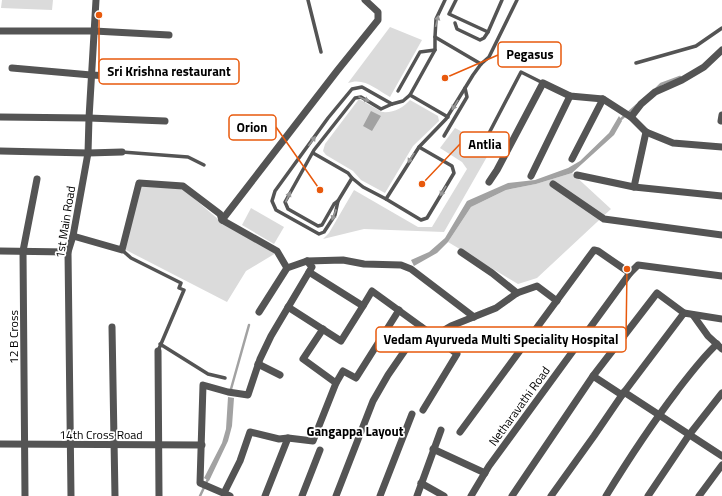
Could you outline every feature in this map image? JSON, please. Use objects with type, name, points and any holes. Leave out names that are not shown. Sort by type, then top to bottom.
[{"type":"street","name":"1st Main Road","points":[[71,496],[68,252],[73,236],[88,153],[96,0]]},
{"type":"street","points":[[222,220],[378,20],[378,12],[365,0]]},
{"type":"street","points":[[0,31],[94,31],[169,35]]},
{"type":"street","points":[[630,117],[641,104],[655,92],[682,80],[704,67],[722,50]]},
{"type":"street","points":[[12,68],[91,75],[169,79]]},
{"type":"street","points":[[489,182],[497,170],[543,83],[570,96],[603,99],[630,117],[646,132],[673,143],[722,147]]},
{"type":"street","points":[[531,176],[570,96]]},
{"type":"street","points":[[572,159],[603,99]]},
{"type":"street","points":[[0,118],[89,118],[164,121]]},
{"type":"street","points":[[634,187],[646,132]]},
{"type":"street","points":[[0,151],[88,153],[122,152]]},
{"type":"street","points":[[577,175],[634,187],[722,196]]},
{"type":"street","name":"12 B Cross","points":[[25,496],[24,251],[37,179]]},
{"type":"street","points":[[73,236],[122,250],[139,183],[183,186],[220,214],[222,220],[277,250],[287,268]]},
{"type":"street","points":[[553,184],[604,219],[722,235]]},
{"type":"street","points":[[460,432],[594,250],[598,251],[630,273],[638,265],[722,276]]},
{"type":"street","points":[[0,251],[68,252]]},
{"type":"street","points":[[461,252],[492,273],[517,293]]},
{"type":"street","points":[[259,312],[287,268],[307,262],[343,260],[364,264],[401,265],[411,269],[474,317]]},
{"type":"street","points":[[307,262],[312,267],[271,336],[258,364],[248,396],[204,385],[200,483],[227,495],[250,432],[279,439],[288,438],[313,441],[336,383],[343,370],[356,378],[399,310]]},
{"type":"street","points":[[309,272],[363,306]]},
{"type":"street","name":"Netharavathi Road","points":[[471,496],[485,474],[630,273]]},
{"type":"street","points":[[434,336],[451,326],[496,308],[517,293],[536,286],[557,301]]},
{"type":"street","points":[[288,307],[341,341],[372,291],[434,336],[457,354],[423,410]]},
{"type":"street","points":[[512,496],[593,376],[657,292],[684,313],[722,319]]},
{"type":"street","points":[[551,496],[623,393],[684,313]]},
{"type":"street","points":[[606,496],[628,459],[659,414],[702,358],[720,346],[708,336],[693,315]]},
{"type":"street","points":[[112,327],[115,496]]},
{"type":"street","points":[[336,496],[373,402],[388,375],[421,327]]},
{"type":"street","points":[[323,329],[303,358],[336,383]]},
{"type":"street","points":[[159,347],[159,496]]},
{"type":"street","points":[[258,364],[280,375]]},
{"type":"street","points":[[593,376],[659,414],[722,456]]},
{"type":"street","points":[[648,496],[689,435],[722,393]]},
{"type":"street","points":[[381,494],[412,414]]},
{"type":"street","points":[[417,496],[433,448],[441,430]]},
{"type":"street","points":[[265,496],[288,438]]},
{"type":"street","name":"14th Cross Road","points":[[0,444],[202,445]]},
{"type":"street","points":[[433,448],[485,474]]},
{"type":"street","points":[[302,496],[320,450]]},
{"type":"street","points":[[699,496],[722,465]]},
{"type":"street","points":[[421,483],[444,496]]},
{"type":"lane","points":[[308,0],[321,52]]},
{"type":"lane","points":[[352,178],[322,225],[318,226],[286,207],[286,200],[313,153],[355,98],[361,97],[381,109],[403,101],[410,95],[435,50],[434,37],[436,20],[446,0]]},
{"type":"lane","points":[[456,0],[449,14],[488,32]]},
{"type":"lane","points":[[455,23],[457,29],[480,40],[484,38],[488,32],[502,0]]},
{"type":"lane","points":[[386,199],[419,147],[448,117],[481,64],[489,57],[517,0]]},
{"type":"lane","points":[[636,63],[696,46],[722,28]]},
{"type":"lane","points":[[434,37],[481,64]]},
{"type":"lane","points":[[398,91],[420,52],[435,50]]},
{"type":"lane","points":[[487,137],[521,72],[543,83]]},
{"type":"lane","points":[[338,201],[335,215],[324,232],[319,234],[278,213],[273,205],[272,197],[328,118],[352,89],[362,87],[392,104]]},
{"type":"lane","points":[[444,136],[467,97],[465,88]]},
{"type":"lane","points":[[410,95],[448,117]]},
{"type":"lane","points":[[313,153],[348,173],[363,187],[421,220],[428,218],[454,173],[452,166],[419,147]]},
{"type":"lane","points":[[122,152],[188,157],[204,165]]},
{"type":"lane","points":[[122,250],[131,258],[181,283],[179,288],[184,290],[159,347],[208,374],[225,378]]},
{"type":"shaded area","points":[[2,0],[53,0],[52,10],[1,8]]},
{"type":"shaded area","points":[[390,27],[422,40],[390,97],[375,87],[365,83],[348,83]]},
{"type":"shaded area","points":[[359,99],[382,112],[390,112],[398,109],[410,100],[438,116],[439,121],[413,146],[385,193],[361,180],[353,171],[326,155],[323,151],[325,144]]},
{"type":"shaded area","points":[[371,111],[381,116],[372,131],[363,126]]},
{"type":"shaded area","points":[[619,116],[622,121],[614,135],[572,173],[536,184],[506,190],[471,207],[448,242],[437,253],[414,266],[411,260],[429,252],[445,238],[467,201],[508,183],[535,180],[568,168],[580,161],[609,133]]},
{"type":"shaded area","points":[[455,128],[492,148],[444,232],[364,229],[323,239],[329,233],[354,190],[418,227],[432,227],[467,169],[462,162],[440,148]]},
{"type":"shaded area","points":[[572,173],[611,209],[537,278],[518,284],[448,242],[471,207],[506,190],[536,184]]},
{"type":"shaded area","points":[[141,185],[183,189],[219,220],[276,253],[246,271],[227,302],[126,250]]},
{"type":"shaded area","points":[[251,208],[284,227],[274,244],[242,225]]},
{"type":"shaded area","points":[[228,397],[234,398],[232,426],[228,441],[209,481],[204,478],[222,443],[226,429]]},
{"type":"waterway","points":[[656,89],[661,84],[680,77]]},
{"type":"waterway","points":[[620,120],[637,105]]},
{"type":"waterway","points":[[231,389],[249,325]]},
{"type":"waterway","points":[[200,496],[209,477]]},
{"type":"place","name":"Sri Krishna restaurant","points":[[99,15]]},
{"type":"place","name":"Pegasus","points":[[445,78]]},
{"type":"place","name":"Antlia","points":[[422,184]]},
{"type":"place","name":"Orion","points":[[320,190]]},
{"type":"place","name":"Vedam Ayurveda Multi Speciality Hospital","points":[[627,269]]},
{"type":"district","name":"Gangappa Layout","points":[[355,431]]}]
